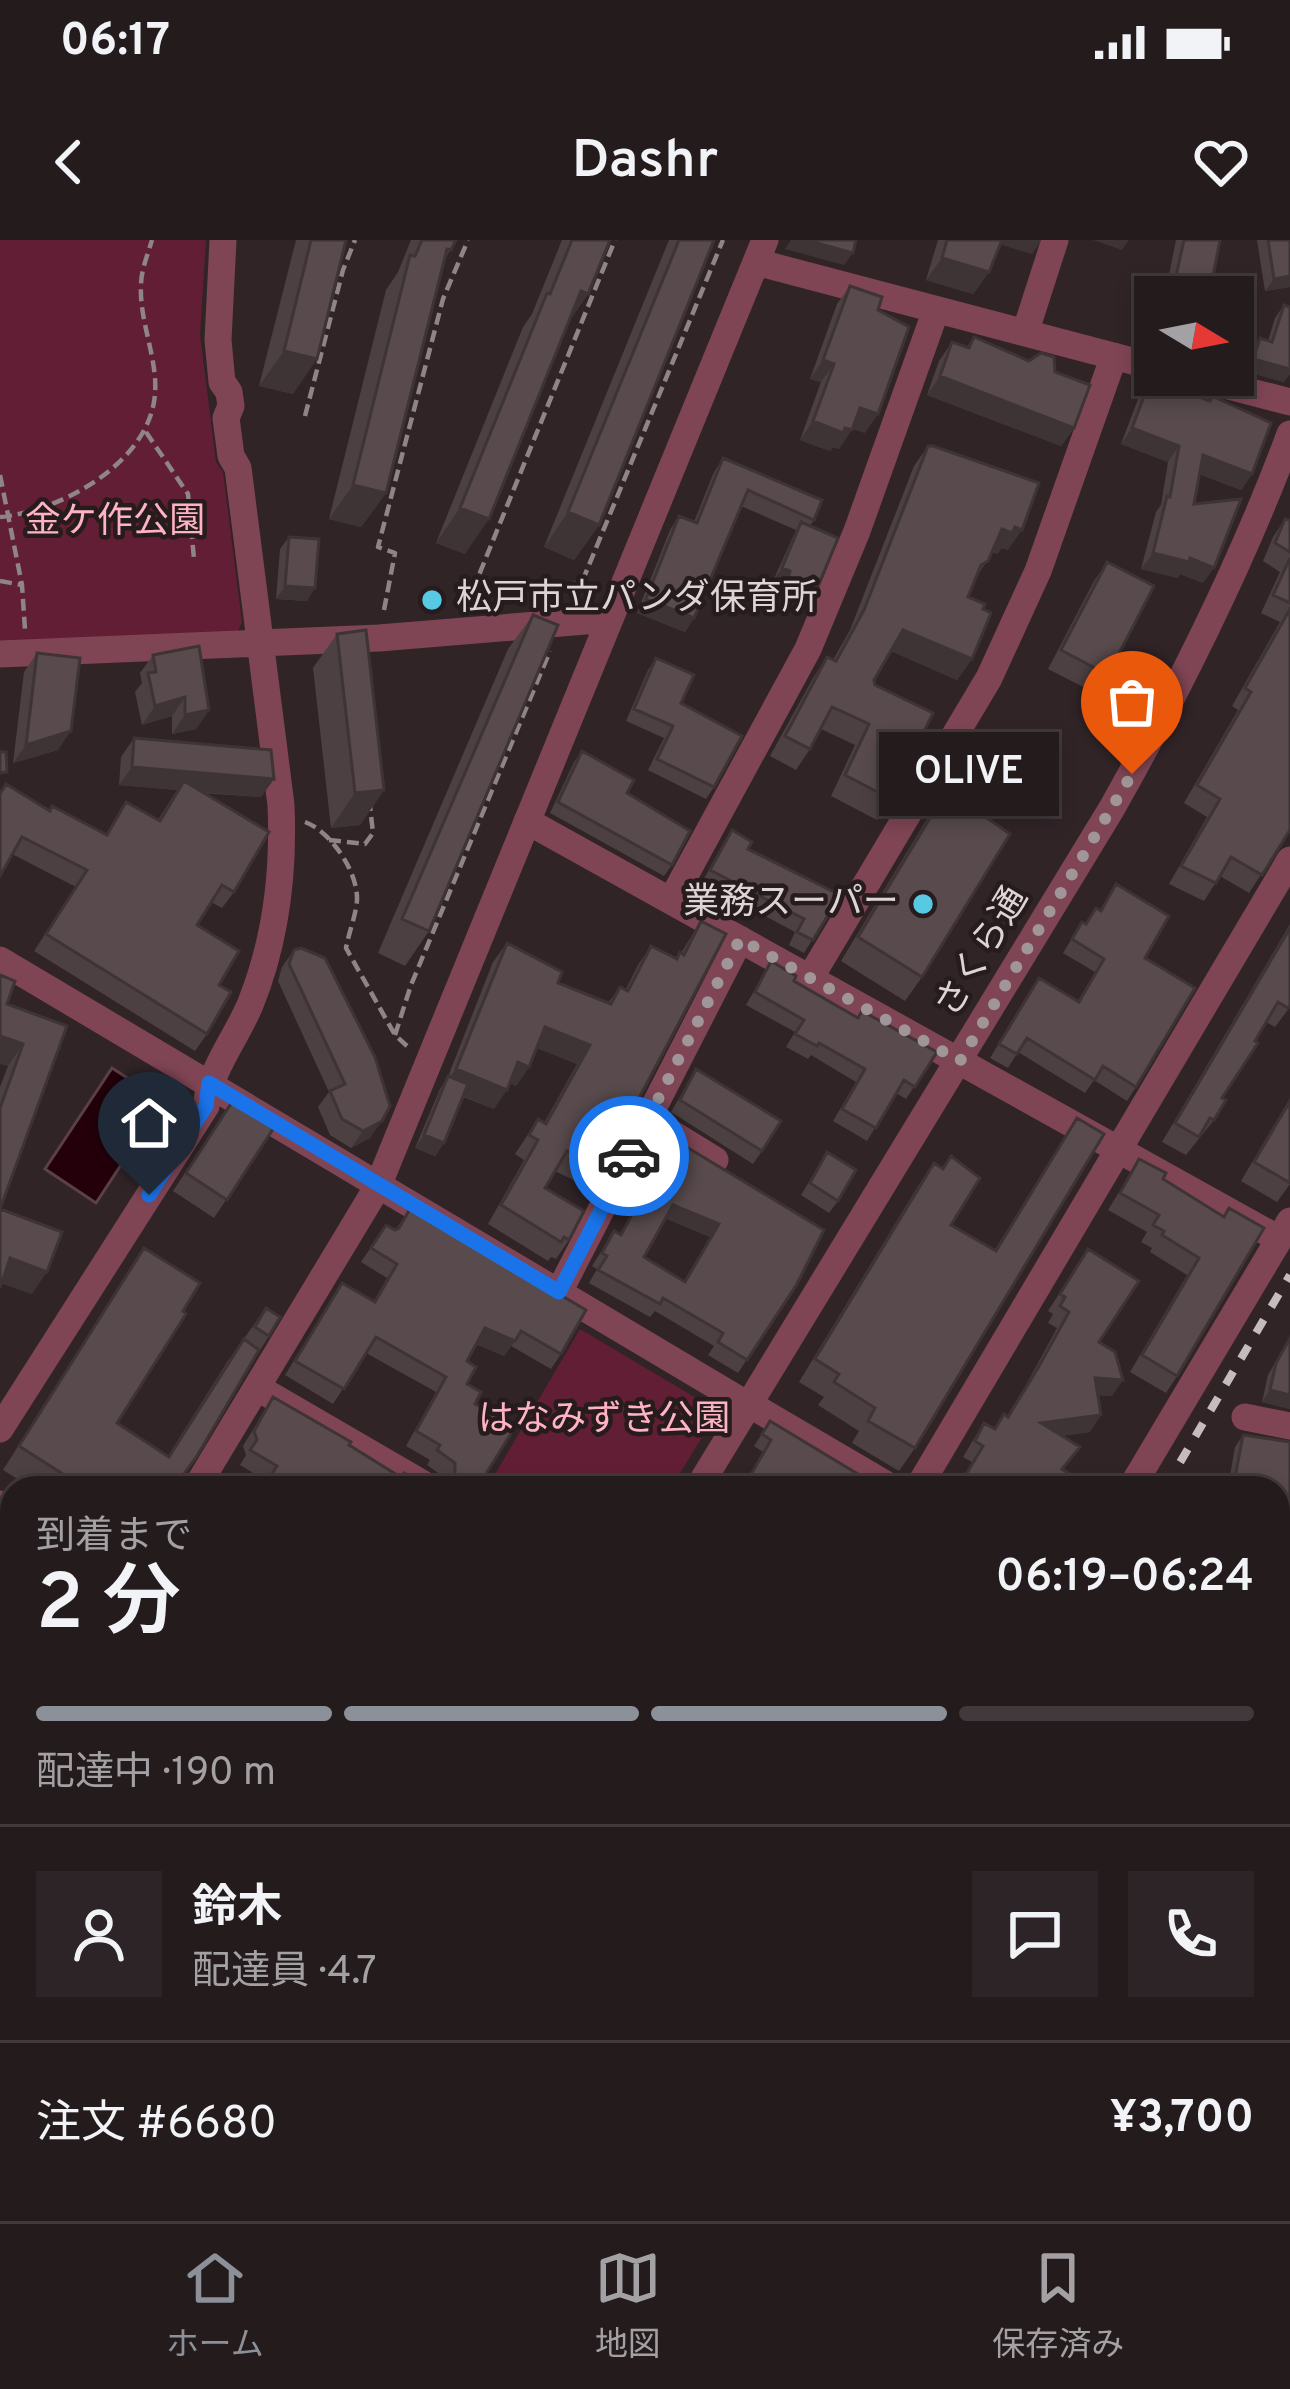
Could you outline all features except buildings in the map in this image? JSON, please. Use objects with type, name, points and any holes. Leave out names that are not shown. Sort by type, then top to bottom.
[{"type":"street","points":[[0,1429],[206,1106],[209,1083],[250,1004],[277,910],[283,851],[281,805],[238,468],[231,456],[226,418],[232,406],[222,382],[218,340],[223,240]]},
{"type":"street","points":[[1025,333],[1055,240]]},
{"type":"street","points":[[203,1476],[378,1186],[761,251],[936,310],[1134,361]]},
{"type":"street","points":[[671,901],[808,649],[857,531],[936,310]]},
{"type":"street","points":[[810,978],[989,678],[1038,571],[1114,356]]},
{"type":"street","points":[[1254,393],[1290,402]]},
{"type":"street","name":"さくら通","points":[[705,1476],[960,1061],[1170,706],[1261,512],[1290,434]]},
{"type":"street","points":[[1261,512],[1290,525]]},
{"type":"street","points":[[13,654],[379,638],[610,619]]},
{"type":"street","points":[[527,821],[1119,1150],[1285,1230],[1138,1476]]},
{"type":"street","points":[[925,1476],[1290,860]]},
{"type":"street","points":[[559,1292],[740,939]]},
{"type":"street","points":[[0,961],[872,1476]]},
{"type":"street","points":[[648,1119],[715,1160]]},
{"type":"street","points":[[258,1388],[409,1476]]},
{"type":"street","points":[[1245,1417],[1288,1422]]},
{"type":"path","points":[[0,517],[69,499],[93,485],[146,432],[156,393],[140,284],[152,240]]},
{"type":"path","points":[[305,416],[355,240]]},
{"type":"path","points":[[379,638],[395,553],[378,547],[443,299],[468,240]]},
{"type":"path","points":[[456,632],[615,240]]},
{"type":"path","points":[[146,432],[188,494],[194,559]]},
{"type":"path","points":[[0,475],[22,585],[13,654]]},
{"type":"path","points":[[0,581],[22,585]]},
{"type":"path","points":[[328,840],[365,844],[371,839],[369,790]]},
{"type":"path","points":[[293,819],[312,823],[352,871],[357,899],[346,948],[395,1035],[427,1066]]},
{"type":"green space","name":"金ケ作公園","points":[[0,240],[206,240],[200,335],[242,622],[237,633],[0,642]]},
{"type":"green space","name":"はなみずき公園","points":[[580,1329],[718,1411],[678,1476],[494,1476]]},
{"type":"shaded area","points":[[112,1068],[163,1101],[96,1203],[45,1169]]},
{"type":"railway","points":[[1172,1476],[1290,1275]]},
{"type":"way so far","points":[[629,1156],[740,939],[960,1061],[1132,774]]},
{"type":"place","name":"松戸市立パンダ保育所","points":[[432,600]]},
{"type":"place","name":"OLIVE","points":[[1132,774]]},
{"type":"place","name":"業務スーパー","points":[[923,904]]},
{"type":"route","points":[[149,1195],[206,1106],[209,1083],[559,1292],[629,1156]]}]
